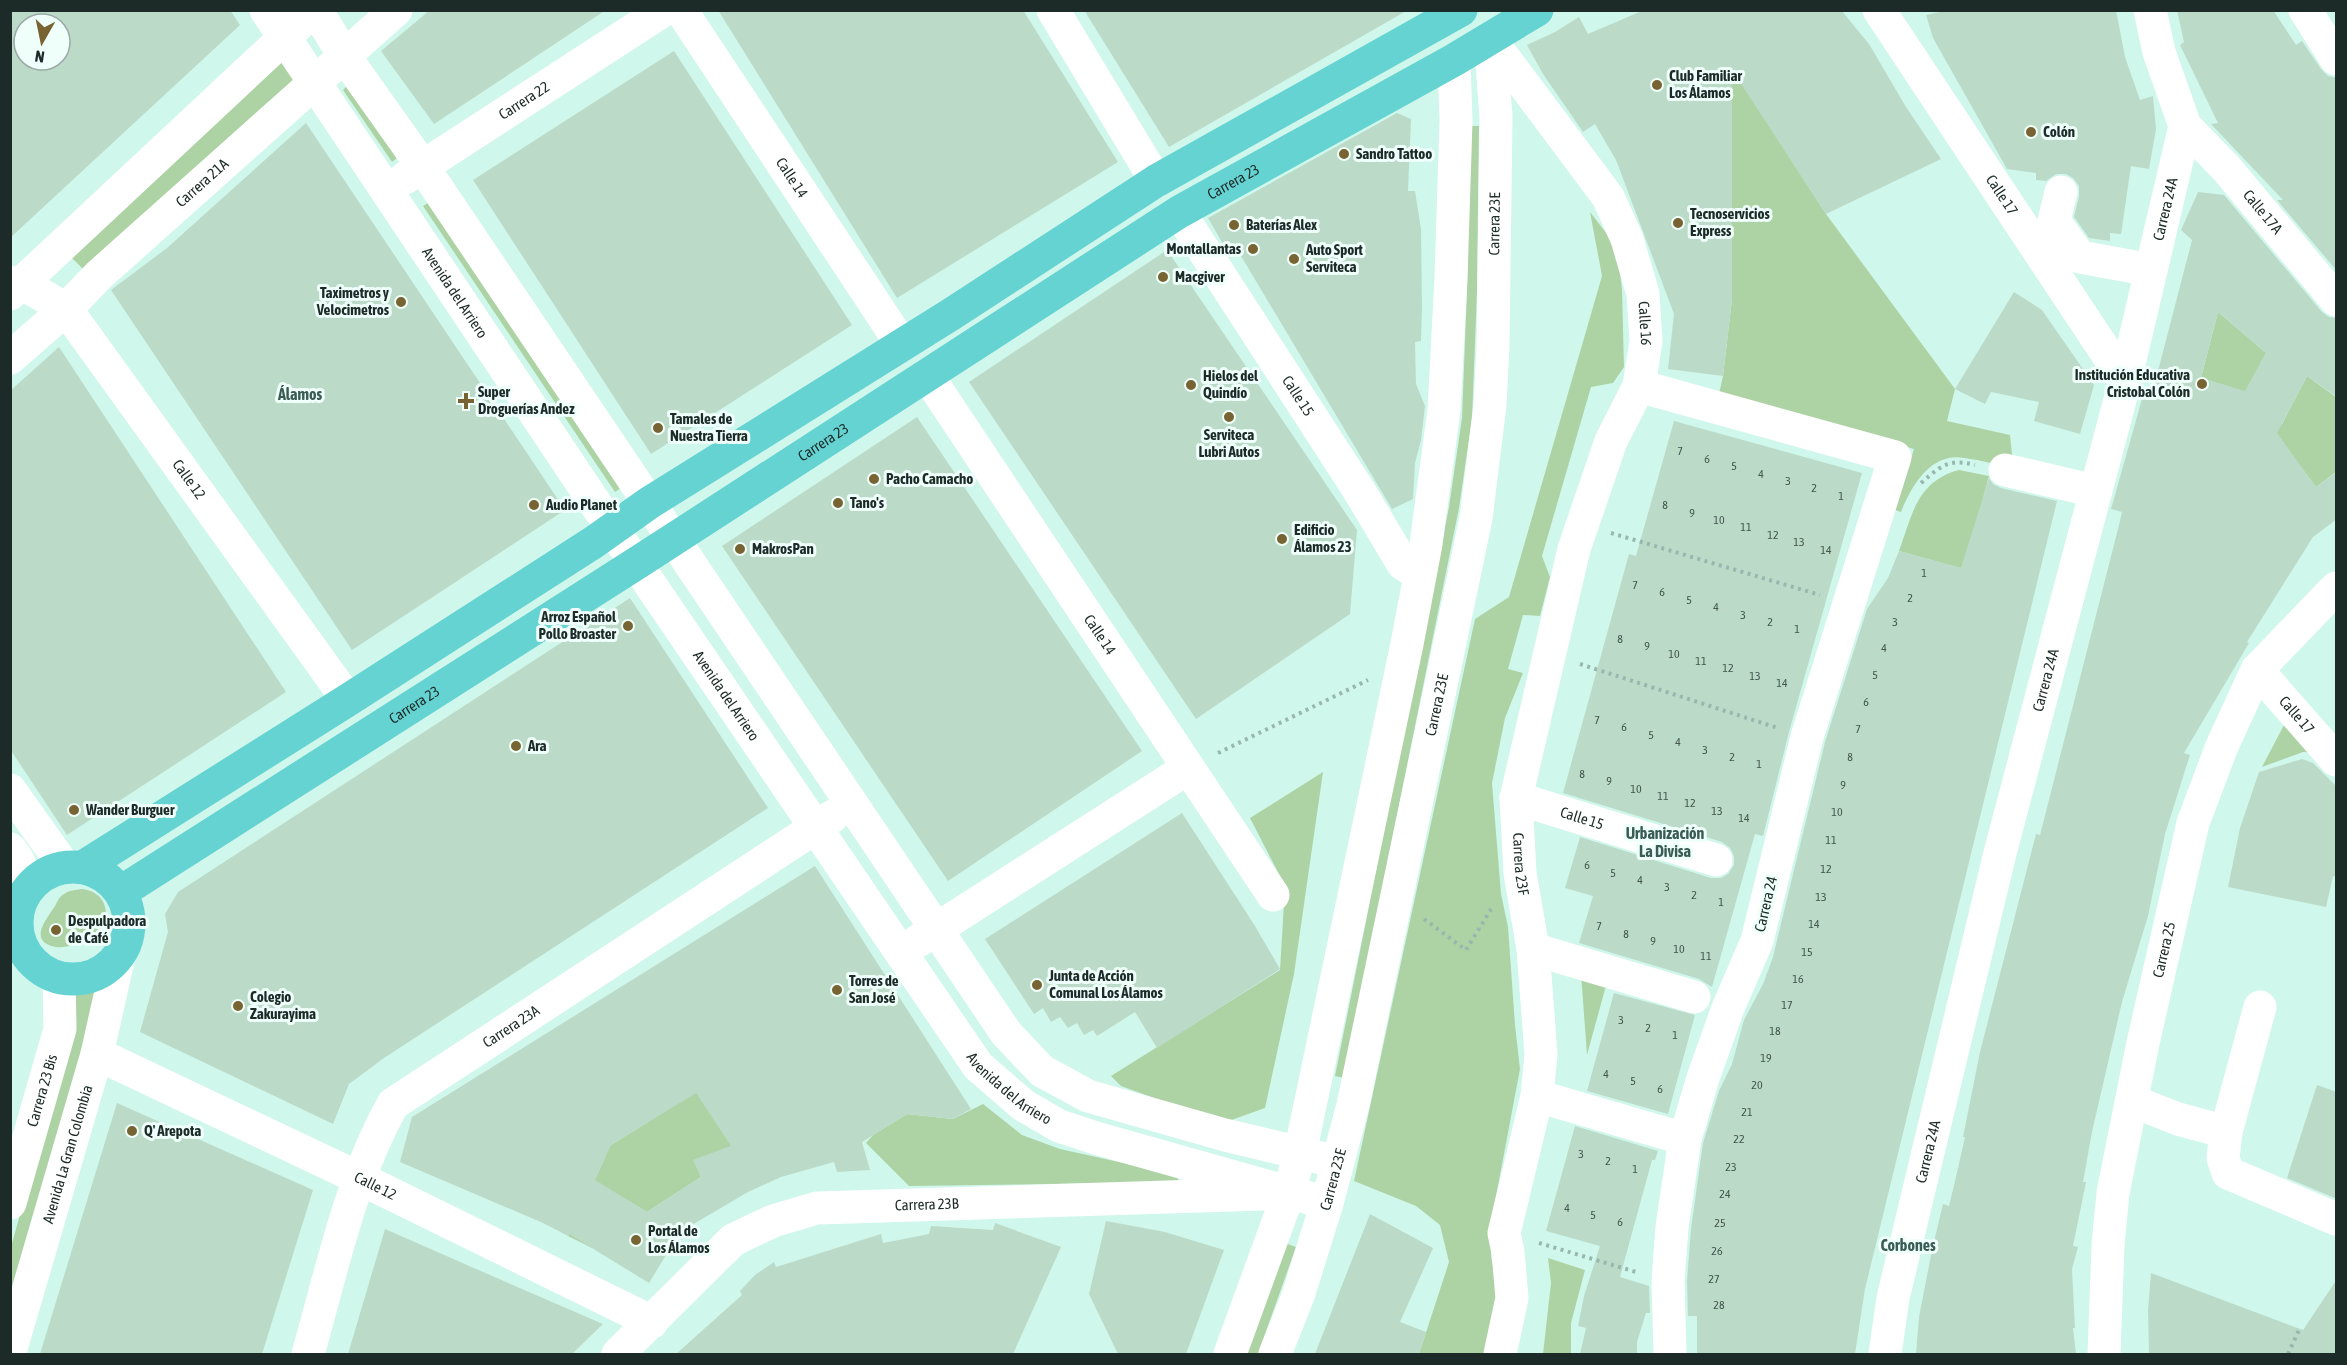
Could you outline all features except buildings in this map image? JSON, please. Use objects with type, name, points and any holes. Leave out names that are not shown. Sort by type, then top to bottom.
[{"type":"main road","points":[[73,867],[98,872],[111,881],[121,892],[129,915],[128,939],[119,956],[107,968],[90,976],[72,979],[36,971],[19,938],[18,909],[41,877],[73,867],[348,700],[649,504],[902,345],[1156,181],[1461,10]]},
{"type":"main road","name":"Carrera 23","points":[[121,892],[637,563],[1179,212],[1454,60],[1537,10]]},
{"type":"street","points":[[15,287],[275,24],[315,10]]},
{"type":"street","name":"Avenida del Arriero","points":[[315,10],[1006,1033],[1042,1071],[1088,1096],[1225,1135],[1338,1162]]},
{"type":"street","name":"Carrera 21A","points":[[10,358],[66,309],[99,275],[396,10]]},
{"type":"street","name":"Carrera 22","points":[[386,191],[664,10]]},
{"type":"street","name":"Calle 14","points":[[681,10],[902,345]]},
{"type":"street","points":[[1053,10],[1156,181]]},
{"type":"street","name":"Calle 17","points":[[1878,10],[2125,381]]},
{"type":"street","points":[[2150,10],[2159,52],[2185,126]]},
{"type":"street","points":[[2305,10],[2337,59]]},
{"type":"street","name":"Avenida del Arriero","points":[[275,24],[815,828],[978,1066],[1023,1105],[1059,1125],[1099,1139],[1327,1203]]},
{"type":"street","name":"Calle 16","points":[[1490,39],[1608,197],[1627,239],[1643,294],[1646,341],[1639,386]]},
{"type":"street","name":"Carrera 23E","points":[[1275,1354],[1298,1296],[1327,1203],[1353,1105],[1476,518],[1490,405],[1496,116],[1490,39]]},
{"type":"street","points":[[1230,1354],[1289,1192],[1300,1153],[1420,575],[1444,410],[1455,143],[1454,60]]},
{"type":"street","name":"Carrera 24A","points":[[1885,1354],[1893,1299],[2000,853],[2125,381],[2185,126]]},
{"type":"street","name":"Calle 17A","points":[[2185,126],[2226,168],[2337,300]]},
{"type":"street","points":[[2061,192],[2054,221],[2080,258],[2151,270]]},
{"type":"street","name":"Calle 15","points":[[1179,212],[1360,492],[1403,564],[1420,575]]},
{"type":"street","name":"Calle 12","points":[[15,287],[66,309],[348,700]]},
{"type":"street","name":"Calle 14","points":[[927,375],[1273,895]]},
{"type":"street","name":"Carrera 24","points":[[1639,386],[1895,457],[1807,737],[1757,941],[1728,1008],[1685,1138],[1676,1194],[1668,1281],[1670,1354]]},
{"type":"street","name":"Carrera 23F","points":[[1500,1354],[1512,1298],[1506,1242],[1537,1096],[1541,1054],[1533,949],[1520,873],[1516,798],[1574,549],[1611,441],[1639,386]]},
{"type":"street","points":[[2005,470],[2095,491]]},
{"type":"street","name":"Carrera 25","points":[[2104,1354],[2108,1245],[2113,1193],[2143,1043],[2193,822],[2222,746],[2257,670],[2337,588]]},
{"type":"street","name":"Calle 17","points":[[2257,670],[2337,759]]},
{"type":"street","points":[[901,952],[1188,768]]},
{"type":"street","points":[[10,790],[73,867]]},
{"type":"street","name":"Calle 15","points":[[1516,798],[1716,860]]},
{"type":"street","name":"Carrera 23A","points":[[308,1354],[359,1178],[374,1138],[393,1104],[852,804]]},
{"type":"street","points":[[10,849],[19,862],[18,909]]},
{"type":"street","points":[[1533,949],[1694,997]]},
{"type":"street","name":"Avenida La Gran Colombia","points":[[10,1352],[97,1054],[119,956]]},
{"type":"street","name":"Carrera 23 Bis","points":[[10,1203],[60,1029],[36,971]]},
{"type":"street","points":[[2260,1007],[2226,1132],[2223,1158],[2228,1173],[2337,1219]]},
{"type":"street","points":[[978,1066],[1006,1033]]},
{"type":"street","name":"Calle 12","points":[[97,1054],[359,1178],[652,1322]]},
{"type":"street","points":[[1537,1096],[1685,1138]]},
{"type":"street","points":[[2132,1101],[2178,1119],[2226,1132]]},
{"type":"street","name":"Carrera 23B","points":[[618,1354],[733,1240],[773,1221],[817,1208],[1223,1197],[1289,1192]]},
{"type":"path","points":[[1917,489],[1940,467],[1950,462],[1965,462],[2005,470]]},
{"type":"path","points":[[1582,525],[1850,603]]},
{"type":"path","points":[[1550,654],[1807,737]]},
{"type":"path","points":[[1188,768],[1403,663]]},
{"type":"path","points":[[1395,909],[1423,919],[1466,950],[1501,894],[1520,873]]},
{"type":"path","points":[[1506,1242],[1668,1281]]},
{"type":"path","points":[[2288,1354],[2299,1330]]},
{"type":"green space","points":[[1699,17],[1826,214],[1955,389],[1947,421],[2010,435],[2013,464],[2000,465],[1955,457],[1940,461],[1919,479],[1901,512],[1895,510],[1914,449],[1719,394],[1732,299]]},
{"type":"green space","points":[[282,62],[296,78],[83,269],[68,254]]},
{"type":"green space","points":[[347,86],[397,158],[392,162],[343,90]]},
{"type":"green space","points":[[1470,126],[1479,126],[1477,291],[1472,419],[1459,508],[1344,1078],[1335,1076],[1449,507],[1462,418]]},
{"type":"green space","points":[[428,203],[621,488],[615,492],[423,206]]},
{"type":"green space","points":[[1590,212],[1613,242],[1619,265],[1622,289],[1624,367],[1613,383],[1591,387],[1542,556],[1550,577],[1540,616],[1523,615],[1508,669],[1523,673],[1505,718],[1492,783],[1501,894],[1508,927],[1520,1069],[1491,1223],[1491,1256],[1499,1298],[1485,1354],[1419,1354],[1449,1262],[1440,1225],[1416,1206],[1354,1181],[1475,619],[1509,597],[1602,276]]},
{"type":"green space","points":[[2218,312],[2266,353],[2240,402],[2282,424],[2307,376],[2336,397],[2336,472],[2316,487],[2275,433],[2248,420],[2236,459],[2212,448],[2230,387],[2201,378]]},
{"type":"green space","points":[[1959,470],[1989,476],[1970,562],[1960,568],[1899,551],[1913,512],[1925,491],[1945,475]]},
{"type":"green space","points":[[2284,725],[2323,753],[2303,752],[2262,767]]},
{"type":"green space","points":[[1323,772],[1294,974],[1265,1108],[1223,1123],[1121,1086],[1111,1076],[1280,970],[1285,886],[1250,818]]},
{"type":"green space","points":[[82,889],[93,892],[101,899],[105,907],[106,916],[97,934],[87,941],[63,947],[56,947],[43,941],[41,931],[43,925],[62,895]]},
{"type":"green space","points":[[1581,973],[1607,982],[1587,1055]]},
{"type":"green space","points":[[99,990],[11,1313],[11,1247],[71,1031],[72,995]]},
{"type":"green space","points":[[696,1092],[759,1136],[694,1160],[701,1177],[647,1212],[624,1198],[592,1248],[568,1236],[604,1160],[595,1155]]},
{"type":"green space","points":[[983,1104],[1022,1135],[1060,1149],[1178,1175],[1178,1182],[909,1186],[866,1143],[873,1135],[907,1114],[953,1119]]},
{"type":"green space","points":[[1285,1243],[1296,1247],[1258,1354],[1245,1354]]},
{"type":"green space","points":[[1548,1258],[1585,1270],[1571,1323],[1571,1354],[1543,1354],[1551,1283]]},
{"type":"place","name":"Club Familiar Los Álamos","points":[[1657,85]]},
{"type":"place","name":"Colón","points":[[2031,132]]},
{"type":"place","name":"Sandro Tattoo","points":[[1344,154]]},
{"type":"place","name":"Tecnoservicios Express","points":[[1678,223]]},
{"type":"place","name":"Baterías Alex","points":[[1234,225]]},
{"type":"place","name":"Montallantas","points":[[1253,249]]},
{"type":"place","name":"Auto Sport Serviteca","points":[[1294,259]]},
{"type":"place","name":"Macgiver","points":[[1163,277]]},
{"type":"place","name":"Taximetros y Velocimetros","points":[[401,302]]},
{"type":"place","name":"Institución Educativa Cristobal Colón","points":[[2202,384]]},
{"type":"place","name":"Hielos del Quindío","points":[[1191,385]]},
{"type":"place","name":"Super Droguerías Andez","points":[[466,401]]},
{"type":"place","name":"Serviteca Lubri Autos","points":[[1229,417]]},
{"type":"place","name":"Tamales de Nuestra Tierra","points":[[658,428]]},
{"type":"place","name":"Pacho Camacho","points":[[874,479]]},
{"type":"place","name":"Tano's","points":[[838,503]]},
{"type":"place","name":"Audio Planet","points":[[534,505]]},
{"type":"place","name":"Edificio Álamos 23","points":[[1282,539]]},
{"type":"place","name":"MakrosPan","points":[[740,549]]},
{"type":"place","name":"Arroz Español Pollo Broaster","points":[[628,626]]},
{"type":"place","name":"Ara","points":[[516,746]]},
{"type":"place","name":"Wander Burguer","points":[[74,810]]},
{"type":"place","name":"Despulpadora de Café","points":[[56,930]]},
{"type":"place","name":"Junta de Acción Comunal Los Álamos","points":[[1037,985]]},
{"type":"place","name":"Torres de San José","points":[[837,990]]},
{"type":"place","name":"Colegio Zakurayima","points":[[238,1006]]},
{"type":"place","name":"Q' Arepota","points":[[132,1131]]},
{"type":"place","name":"Portal de Los Álamos","points":[[636,1240]]},
{"type":"district","name":"Álamos","points":[[300,394]]},
{"type":"district","name":"Urbanización La Divisa","points":[[1665,842]]},
{"type":"district","name":"Corbones","points":[[1908,1245]]}]
